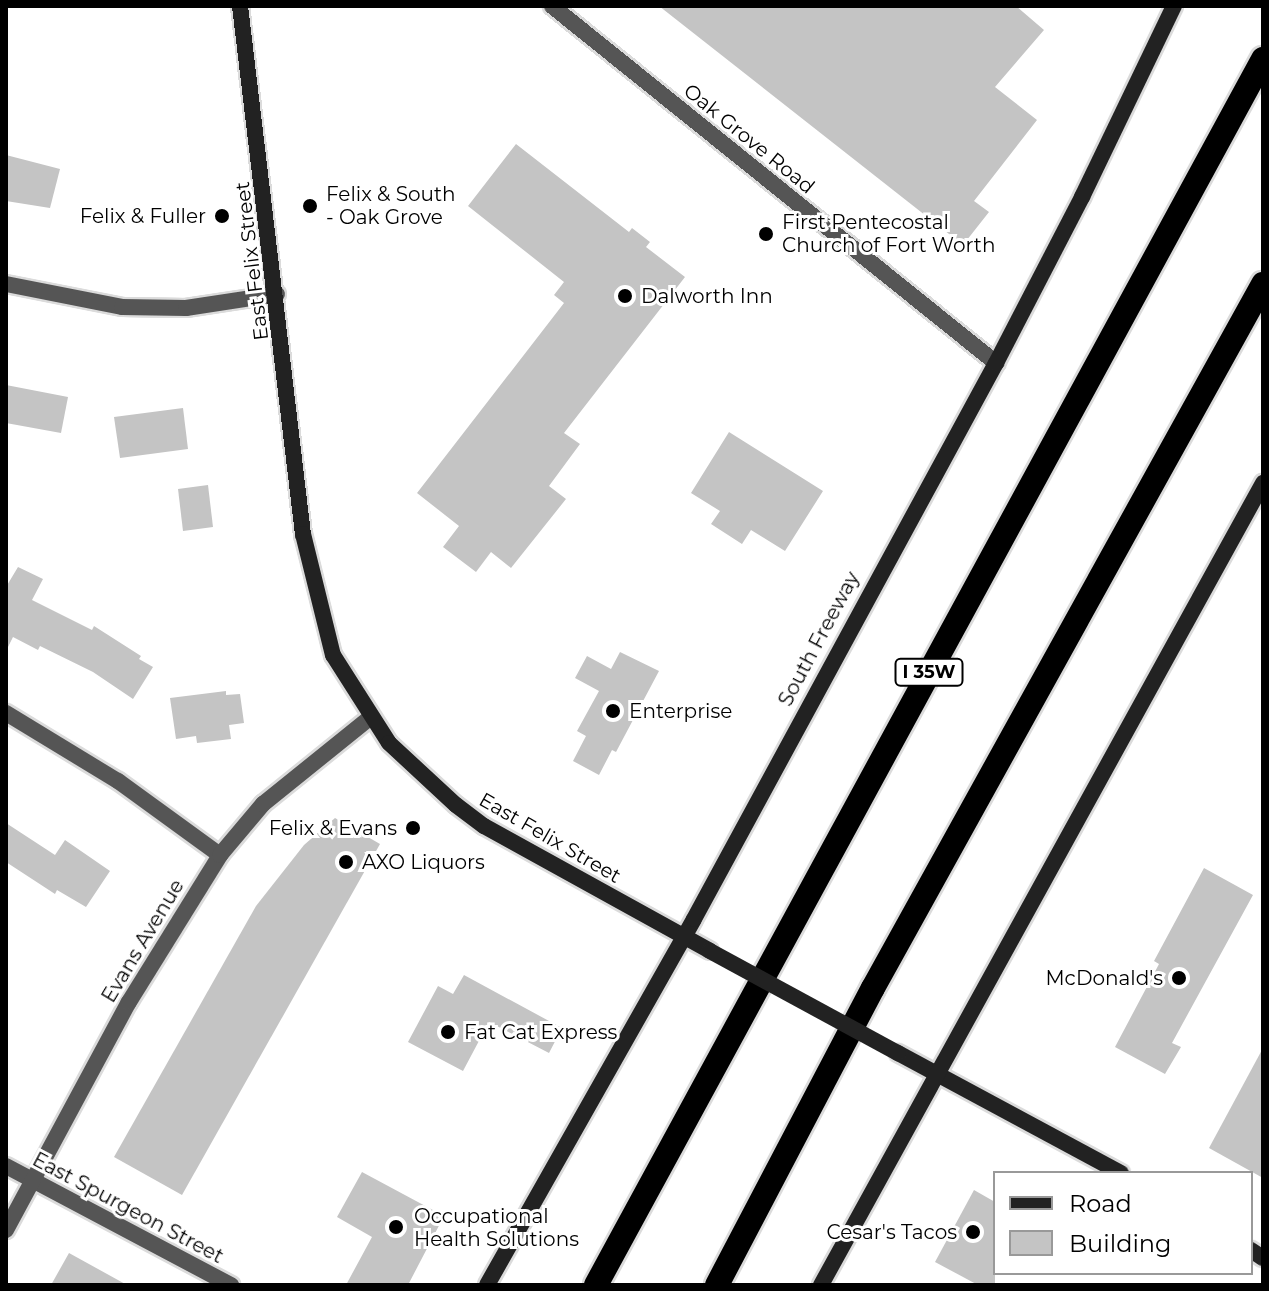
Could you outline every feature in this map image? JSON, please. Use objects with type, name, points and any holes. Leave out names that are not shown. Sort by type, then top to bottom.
[{"type":"highway","name":"I 35W","points":[[596,1285],[1263,59]]},
{"type":"highway","points":[[717,1285],[873,988],[1263,284]]},
{"type":"main road","name":"East Felix Street","points":[[240,6],[277,294],[303,534],[333,655],[389,743],[456,805],[484,826],[1117,1171]]},
{"type":"main road","name":"South Freeway","points":[[487,1285],[684,937],[996,363],[1082,197],[1174,6]]},
{"type":"main road","points":[[821,1285],[935,1073],[1263,483]]},
{"type":"street","name":"Oak Grove Road","points":[[552,6],[996,363]]},
{"type":"street","points":[[6,284],[122,307],[186,308],[277,294]]},
{"type":"street","points":[[6,713],[118,781],[220,855]]},
{"type":"street","name":"Evans Avenue","points":[[6,1230],[129,1002],[220,855],[263,804],[371,717]]},
{"type":"street","name":"East Spurgeon Street","points":[[6,1166],[231,1285]]},
{"type":"building","points":[[659,6],[1016,6],[1044,30],[995,87],[1037,120],[974,201],[989,212],[963,245]]},
{"type":"building","name":"Dalworth Inn","points":[[516,144],[629,232],[632,228],[650,242],[646,247],[685,277],[564,433],[580,444],[549,486],[566,499],[511,568],[491,552],[476,572],[443,547],[459,526],[417,493],[564,303],[554,295],[564,282],[468,206]]},
{"type":"building","points":[[6,155],[60,169],[50,208],[6,201]]},
{"type":"building","points":[[6,385],[68,397],[61,433],[6,423]]},
{"type":"building","points":[[183,408],[188,449],[120,458],[114,417]]},
{"type":"building","points":[[729,432],[823,491],[785,551],[751,530],[742,544],[711,524],[720,511],[691,493]]},
{"type":"building","points":[[208,485],[213,527],[183,531],[178,489]]},
{"type":"building","points":[[18,567],[43,579],[32,600],[92,630],[94,626],[153,667],[133,699],[93,672],[40,646],[38,650],[13,637],[6,651],[6,587]]},
{"type":"building","name":"Enterprise","points":[[620,652],[659,671],[616,752],[612,750],[599,775],[573,761],[586,736],[577,731],[599,691],[575,678],[587,656],[611,669]]},
{"type":"building","points":[[226,691],[226,695],[240,694],[244,723],[229,725],[231,739],[197,743],[196,736],[176,739],[170,698]]},
{"type":"building","points":[[335,818],[380,844],[182,1195],[114,1157],[256,906],[304,845]]},
{"type":"building","points":[[6,823],[55,855],[65,840],[110,871],[86,907],[57,890],[55,894],[6,862]]},
{"type":"building","name":"McDonald's","points":[[1204,868],[1253,895],[1172,1043],[1181,1047],[1165,1074],[1115,1047],[1159,964],[1154,961]]},
{"type":"building","name":"Fat Cat Express","points":[[464,975],[562,1028],[549,1053],[489,1022],[463,1071],[408,1042],[438,986],[453,994]]},
{"type":"building","points":[[1263,1048],[1263,1178],[1209,1148]]},
{"type":"building","name":"Occupational Health Solutions","points":[[362,1172],[444,1216],[408,1285],[346,1285],[372,1237],[337,1217]]},
{"type":"building","name":"Cesar's Tacos","points":[[974,1190],[993,1201],[995,1285],[978,1285],[935,1262]]},
{"type":"building","points":[[69,1253],[127,1285],[51,1285]]},
{"type":"place","name":"Felix & South - Oak Grove","points":[[310,206]]},
{"type":"place","name":"Felix & Fuller","points":[[222,216]]},
{"type":"place","name":"First Pentecostal Church of Fort Worth","points":[[766,234]]},
{"type":"place","name":"Dalworth Inn","points":[[625,296]]},
{"type":"place","name":"Enterprise","points":[[613,711]]},
{"type":"place","name":"Felix & Evans","points":[[413,828]]},
{"type":"place","name":"AXO Liquors","points":[[346,862]]},
{"type":"place","name":"McDonald's","points":[[1179,978]]},
{"type":"place","name":"Fat Cat Express","points":[[448,1032]]},
{"type":"place","name":"Occupational Health Solutions","points":[[396,1227]]},
{"type":"place","name":"Cesar's Tacos","points":[[973,1232]]}]
